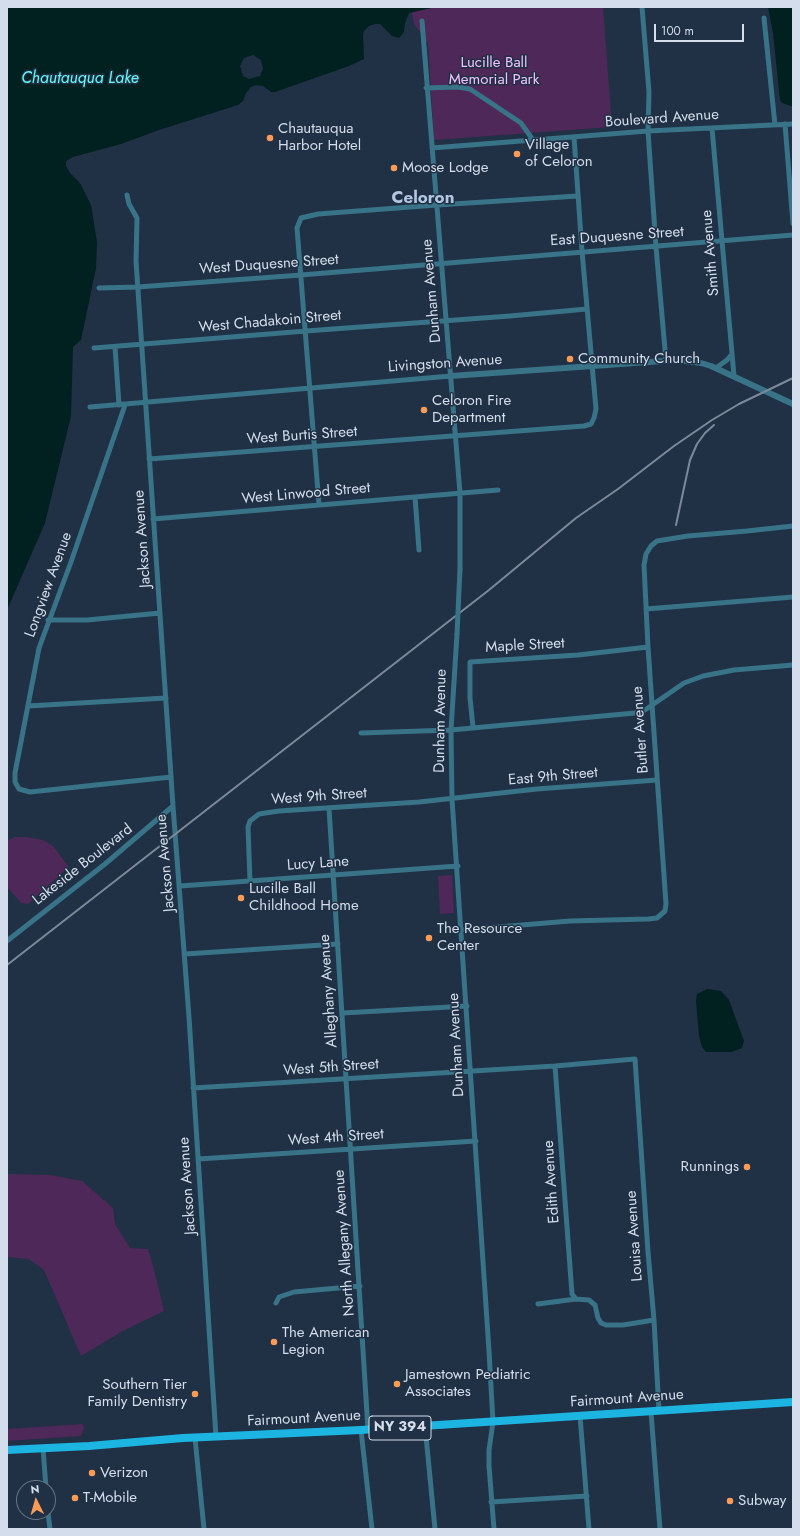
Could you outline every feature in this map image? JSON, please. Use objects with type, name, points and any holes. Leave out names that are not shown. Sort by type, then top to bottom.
[{"type":"main road","name":"Fairmount Avenue","points":[[7,1450],[195,1438],[365,1430],[793,1402]]},
{"type":"street","points":[[642,7],[649,92],[648,131],[666,361]]},
{"type":"street","points":[[764,18],[775,125]]},
{"type":"street","name":"Dunham Avenue","points":[[422,21],[426,88],[447,321],[460,493],[460,569],[450,730],[452,799],[458,866],[493,1422],[489,1450],[491,1502],[494,1529]]},
{"type":"street","points":[[426,88],[458,87],[470,89],[521,124],[533,140]]},
{"type":"street","points":[[785,124],[793,224]]},
{"type":"street","name":"Boulevard Avenue","points":[[432,148],[648,131],[793,124]]},
{"type":"street","name":"Smith Avenue","points":[[712,128],[734,376]]},
{"type":"street","points":[[574,137],[592,366]]},
{"type":"street","name":"Jackson Avenue","points":[[127,195],[129,204],[137,218],[136,261],[145,401],[173,806],[185,954],[216,1437]]},
{"type":"street","points":[[320,505],[297,228],[299,221],[305,217],[318,214],[578,196]]},
{"type":"street","name":"East Duquesne Street","points":[[442,263],[793,235]]},
{"type":"street","name":"West Duquesne Street","points":[[99,288],[138,287],[442,263]]},
{"type":"street","name":"West Chadakoin Street","points":[[94,348],[587,309]]},
{"type":"street","points":[[115,347],[122,405]]},
{"type":"street","points":[[716,368],[727,360],[732,354]]},
{"type":"street","name":"Livingston Avenue","points":[[90,407],[310,387],[678,360],[701,363],[716,368],[793,404]]},
{"type":"street","name":"West Burtis Street","points":[[149,459],[584,426],[591,424],[596,409],[592,366]]},
{"type":"street","name":"Longview Avenue","points":[[122,405],[71,562],[48,620],[39,648],[15,779],[17,786],[20,789],[30,792],[171,777]]},
{"type":"street","name":"West Linwood Street","points":[[153,518],[498,490]]},
{"type":"street","points":[[415,497],[420,550]]},
{"type":"street","name":"Butler Avenue","points":[[462,930],[570,921],[648,920],[657,918],[663,913],[666,904],[651,705],[644,565],[646,554],[651,546],[657,542],[688,536],[747,532],[793,526]]},
{"type":"street","points":[[646,609],[793,597]]},
{"type":"street","points":[[48,620],[87,620],[160,613]]},
{"type":"street","name":"Maple Street","points":[[473,727],[470,698],[470,662],[578,655],[648,647]]},
{"type":"street","points":[[361,733],[450,730],[634,713],[645,710],[684,683],[704,676],[734,670],[793,665]]},
{"type":"street","points":[[28,706],[166,698]]},
{"type":"street","name":"East 9th Street","points":[[452,799],[537,789],[657,780]]},
{"type":"street","name":"West 9th Street","points":[[250,881],[248,827],[250,820],[259,814],[452,799]]},
{"type":"street","name":"Lakeside Boulevard","points":[[7,941],[105,864],[173,806]]},
{"type":"street","name":"Alleghany Avenue","points":[[330,808],[351,1150]]},
{"type":"street","name":"Lucy Lane","points":[[180,886],[458,866]]},
{"type":"street","points":[[185,954],[338,944]]},
{"type":"street","points":[[343,1013],[467,1006]]},
{"type":"street","name":"West 5th Street","points":[[193,1088],[555,1066],[635,1059]]},
{"type":"street","name":"Louisa Avenue","points":[[635,1059],[647,1244],[654,1320],[655,1412],[660,1529]]},
{"type":"street","name":"Edith Avenue","points":[[555,1066],[574,1297]]},
{"type":"street","name":"West 4th Street","points":[[198,1159],[476,1141]]},
{"type":"street","name":"North Allegany Avenue","points":[[351,1150],[360,1286],[365,1430],[372,1529]]},
{"type":"street","points":[[276,1303],[280,1297],[294,1292],[360,1286]]},
{"type":"street","points":[[538,1304],[574,1297],[589,1300],[595,1305],[598,1318],[601,1323],[606,1325],[623,1325],[654,1320]]},
{"type":"street","points":[[580,1416],[589,1529]]},
{"type":"street","points":[[425,1426],[435,1529]]},
{"type":"street","points":[[195,1438],[204,1529]]},
{"type":"street","points":[[42,1448],[45,1480]]},
{"type":"street","points":[[491,1502],[587,1496]]},
{"type":"green space","name":"Lucille Ball Memorial Park","points":[[436,7],[603,7],[612,127],[434,140],[428,43],[414,24],[412,12]]},
{"type":"green space","points":[[15,837],[43,840],[53,846],[69,867],[28,904],[21,903],[7,887],[7,841]]},
{"type":"green space","points":[[452,875],[454,913],[440,914],[438,876]]},
{"type":"green space","points":[[7,1174],[50,1175],[82,1181],[113,1208],[115,1224],[130,1248],[148,1249],[164,1311],[123,1331],[81,1356],[44,1270],[29,1259],[7,1257]]},
{"type":"green space","points":[[83,1424],[84,1429],[81,1436],[7,1441],[7,1429]]},
{"type":"water","name":"Chautauqua Lake","points":[[7,7],[436,7],[409,13],[405,23],[404,32],[399,38],[392,36],[380,24],[369,26],[364,31],[363,35],[364,59],[349,66],[275,92],[271,92],[263,86],[256,85],[251,87],[246,93],[243,101],[238,105],[159,130],[121,144],[73,157],[66,161],[66,166],[70,173],[80,183],[91,205],[97,242],[96,268],[81,340],[73,347],[71,416],[45,523],[7,610]],"holes":[[[253,55],[261,60],[263,69],[260,76],[249,79],[243,76],[240,66],[244,58]]]},
{"type":"water","points":[[768,7],[793,7],[793,106],[782,103],[780,100],[773,33]]},
{"type":"water","points":[[707,989],[721,991],[729,1000],[744,1041],[742,1048],[731,1052],[706,1052],[702,1047],[699,1036],[696,1001],[697,994]]},
{"type":"railway","points":[[7,965],[489,590],[576,518],[712,420],[739,404],[793,378]]},
{"type":"railway","points":[[676,525],[690,460],[697,444],[705,433],[714,425]]},
{"type":"place","name":"Chautauqua Harbor Hotel","points":[[270,138]]},
{"type":"place","name":"Village of Celoron","points":[[517,154]]},
{"type":"place","name":"Moose Lodge","points":[[394,168]]},
{"type":"place","name":"Community Church","points":[[570,359]]},
{"type":"place","name":"Celoron Fire Department","points":[[424,410]]},
{"type":"place","name":"Lucille Ball Childhood Home","points":[[241,898]]},
{"type":"place","name":"The Resource Center","points":[[429,938]]},
{"type":"place","name":"Runnings","points":[[747,1167]]},
{"type":"place","name":"The American Legion","points":[[274,1342]]},
{"type":"place","name":"Jamestown Pediatric Associates","points":[[397,1384]]},
{"type":"place","name":"Southern Tier Family Dentistry","points":[[195,1394]]},
{"type":"place","name":"Verizon","points":[[92,1473]]},
{"type":"place","name":"T-Mobile","points":[[75,1498]]},
{"type":"place","name":"Subway","points":[[730,1501]]},
{"type":"district","name":"Celoron","points":[[423,199]]}]
